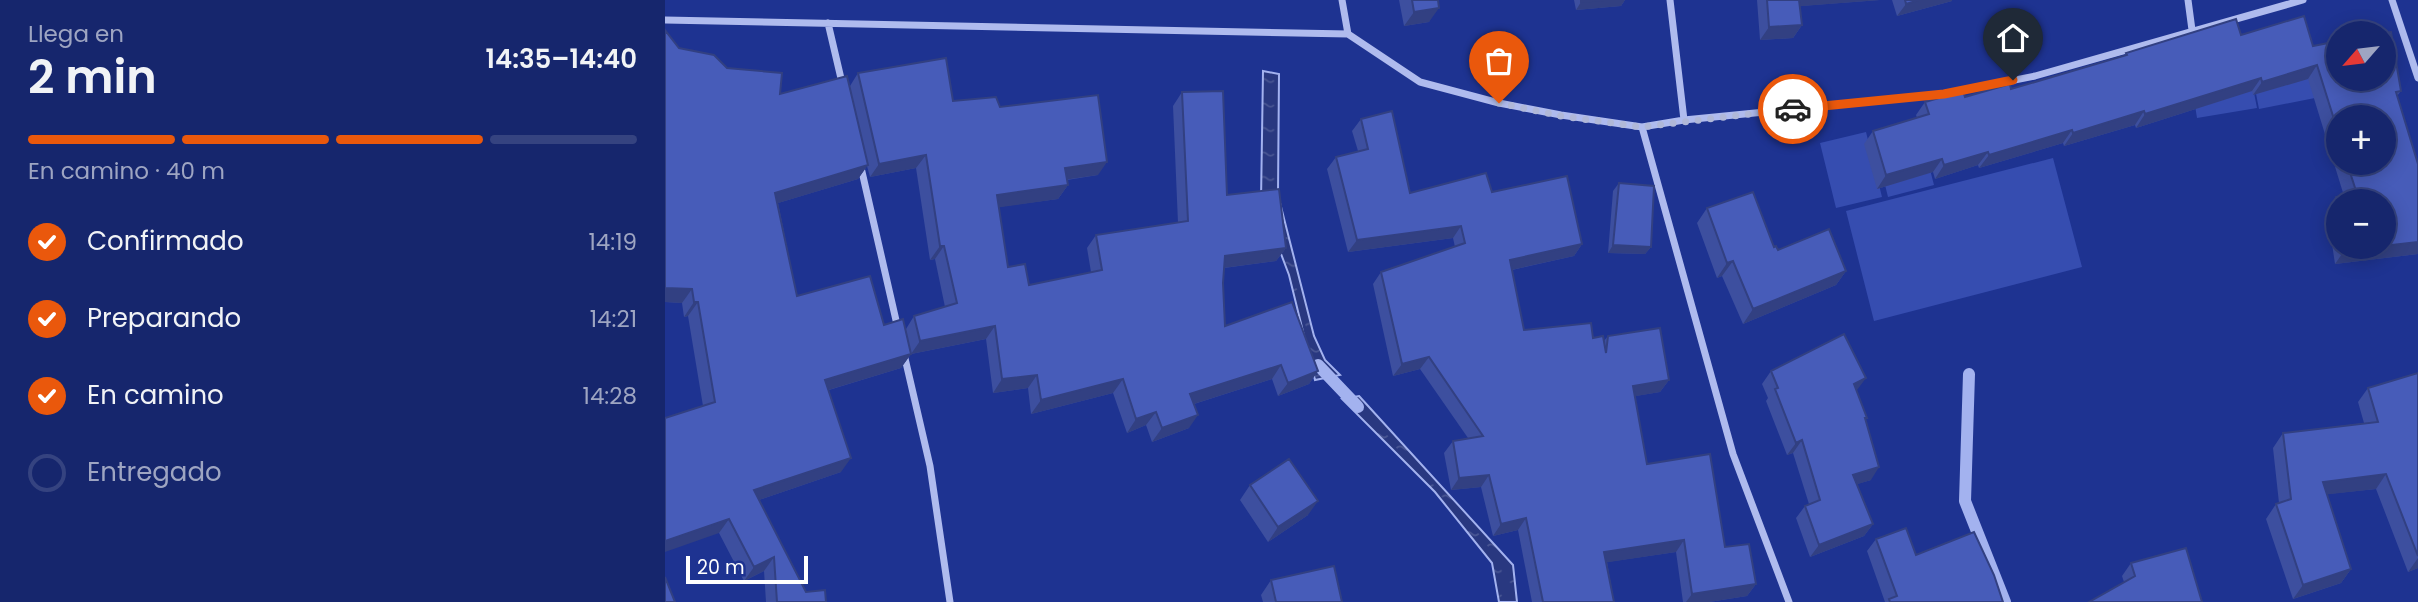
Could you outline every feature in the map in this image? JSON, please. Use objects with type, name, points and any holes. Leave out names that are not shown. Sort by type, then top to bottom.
[{"type":"street","points":[[1342,0],[1348,34]]},
{"type":"street","points":[[1670,0],[1684,120]]},
{"type":"street","points":[[2188,0],[2192,30]]},
{"type":"street","points":[[665,20],[1348,34],[1420,82],[1561,116],[1641,127],[1684,120],[1944,94],[2035,76],[2303,0]]},
{"type":"street","points":[[2392,0],[2418,78]]},
{"type":"street","points":[[828,23],[844,91]]},
{"type":"street","points":[[1641,127],[1733,454],[1789,602]]},
{"type":"street","points":[[859,159],[900,336]]},
{"type":"street","points":[[903,350],[930,466],[950,602]]},
{"type":"shaded area","points":[[2314,45],[2325,96],[2259,109],[2249,58]]},
{"type":"shaded area","points":[[2247,57],[2257,108],[2197,118],[2189,68]]},
{"type":"shaded area","points":[[1918,123],[1934,185],[1888,197],[1872,132]]},
{"type":"shaded area","points":[[1866,132],[1882,197],[1836,208],[1820,143]]},
{"type":"shaded area","points":[[2053,158],[2082,267],[1874,321],[1846,211]]},
{"type":"water","points":[[1263,71],[1279,74],[1278,195],[1314,336],[1325,360],[1340,375],[1315,380],[1289,275],[1261,201]]},
{"type":"water","points":[[1359,396],[1513,565],[1517,602],[1499,602],[1492,563],[1435,492],[1342,399]]},
{"type":"building","points":[[1412,0],[1438,0],[1439,8],[1414,12]]},
{"type":"building","points":[[1767,0],[1799,0],[1802,25],[1769,27]]},
{"type":"building","points":[[2304,16],[2313,46],[2326,43],[2326,91],[2396,91],[2396,62],[2401,91],[2396,92],[2418,164],[2418,242],[2396,245],[2396,189],[2355,189],[2351,175],[2396,175],[2396,105],[2330,105],[2317,65],[2262,82],[2261,78],[2145,114],[2144,111],[1989,155],[1988,152],[1944,165],[1942,159],[1886,175],[1873,131],[1929,114],[1925,102],[1963,91],[1965,97],[2010,84],[2011,89],[2236,19],[2241,35]]},
{"type":"building","points":[[665,30],[679,48],[714,55],[727,68],[782,73],[780,94],[847,76],[868,165],[775,193],[797,296],[870,276],[884,325],[903,319],[911,354],[825,380],[851,458],[754,490],[806,592],[825,590],[826,602],[777,602],[774,557],[754,567],[729,519],[665,541],[665,418],[715,402],[698,302],[694,302],[692,289],[665,288]]},
{"type":"building","points":[[946,58],[953,101],[996,97],[1000,107],[1098,95],[1107,162],[1065,168],[1068,185],[997,195],[1008,267],[1025,264],[1029,285],[1102,270],[1096,235],[1188,221],[1182,92],[1223,91],[1227,195],[1279,189],[1286,248],[1225,256],[1225,326],[1292,302],[1318,371],[1288,383],[1281,365],[1190,394],[1198,415],[1162,428],[1156,412],[1136,419],[1123,379],[1041,400],[1037,375],[1002,379],[995,326],[920,341],[914,316],[957,303],[944,246],[940,246],[926,155],[879,164],[858,73]]},
{"type":"building","points":[[1392,111],[1410,193],[1486,173],[1492,192],[1567,176],[1582,244],[1510,260],[1524,330],[1591,323],[1593,338],[1603,336],[1606,353],[1608,336],[1660,328],[1669,380],[1633,386],[1647,464],[1710,454],[1725,547],[1749,544],[1756,584],[1692,594],[1684,540],[1604,552],[1614,602],[1543,602],[1526,518],[1501,524],[1489,475],[1459,478],[1453,441],[1483,436],[1429,357],[1402,364],[1381,272],[1465,243],[1461,226],[1357,240],[1336,157],[1368,149],[1361,119]]},
{"type":"building","points":[[1619,183],[1654,186],[1651,247],[1613,245]]},
{"type":"building","points":[[1753,192],[1774,247],[1778,250],[1829,229],[1846,271],[1753,309],[1733,261],[1727,263],[1707,208]]},
{"type":"building","points":[[1844,334],[1866,378],[1854,384],[1867,418],[1879,467],[1853,475],[1873,524],[1819,545],[1805,506],[1820,500],[1802,440],[1796,443],[1775,389],[1778,388],[1771,371]]},
{"type":"building","points":[[2418,373],[2418,556],[2386,474],[2323,482],[2351,569],[2303,585],[2276,504],[2291,499],[2283,433],[2378,422],[2368,388]]},
{"type":"building","points":[[1289,459],[1318,501],[1278,527],[1250,485]]},
{"type":"building","points":[[1906,528],[1916,555],[1974,532],[2003,602],[1890,602],[1889,599],[1897,596],[1876,539]]},
{"type":"building","points":[[2186,548],[2202,602],[2089,602],[2135,576],[2131,563]]},
{"type":"building","points":[[1334,566],[1342,602],[1276,602],[1271,580]]},
{"type":"building","points":[[665,577],[675,602],[665,602]]},
{"type":"waterway","points":[[1318,365],[1358,407]]},
{"type":"waterway","points":[[1969,374],[1965,501],[2005,602]]},
{"type":"way so far","points":[[1499,103],[1561,116],[1641,127],[1793,109]]},
{"type":"route","points":[[1793,109],[1944,94],[2013,80]]}]
